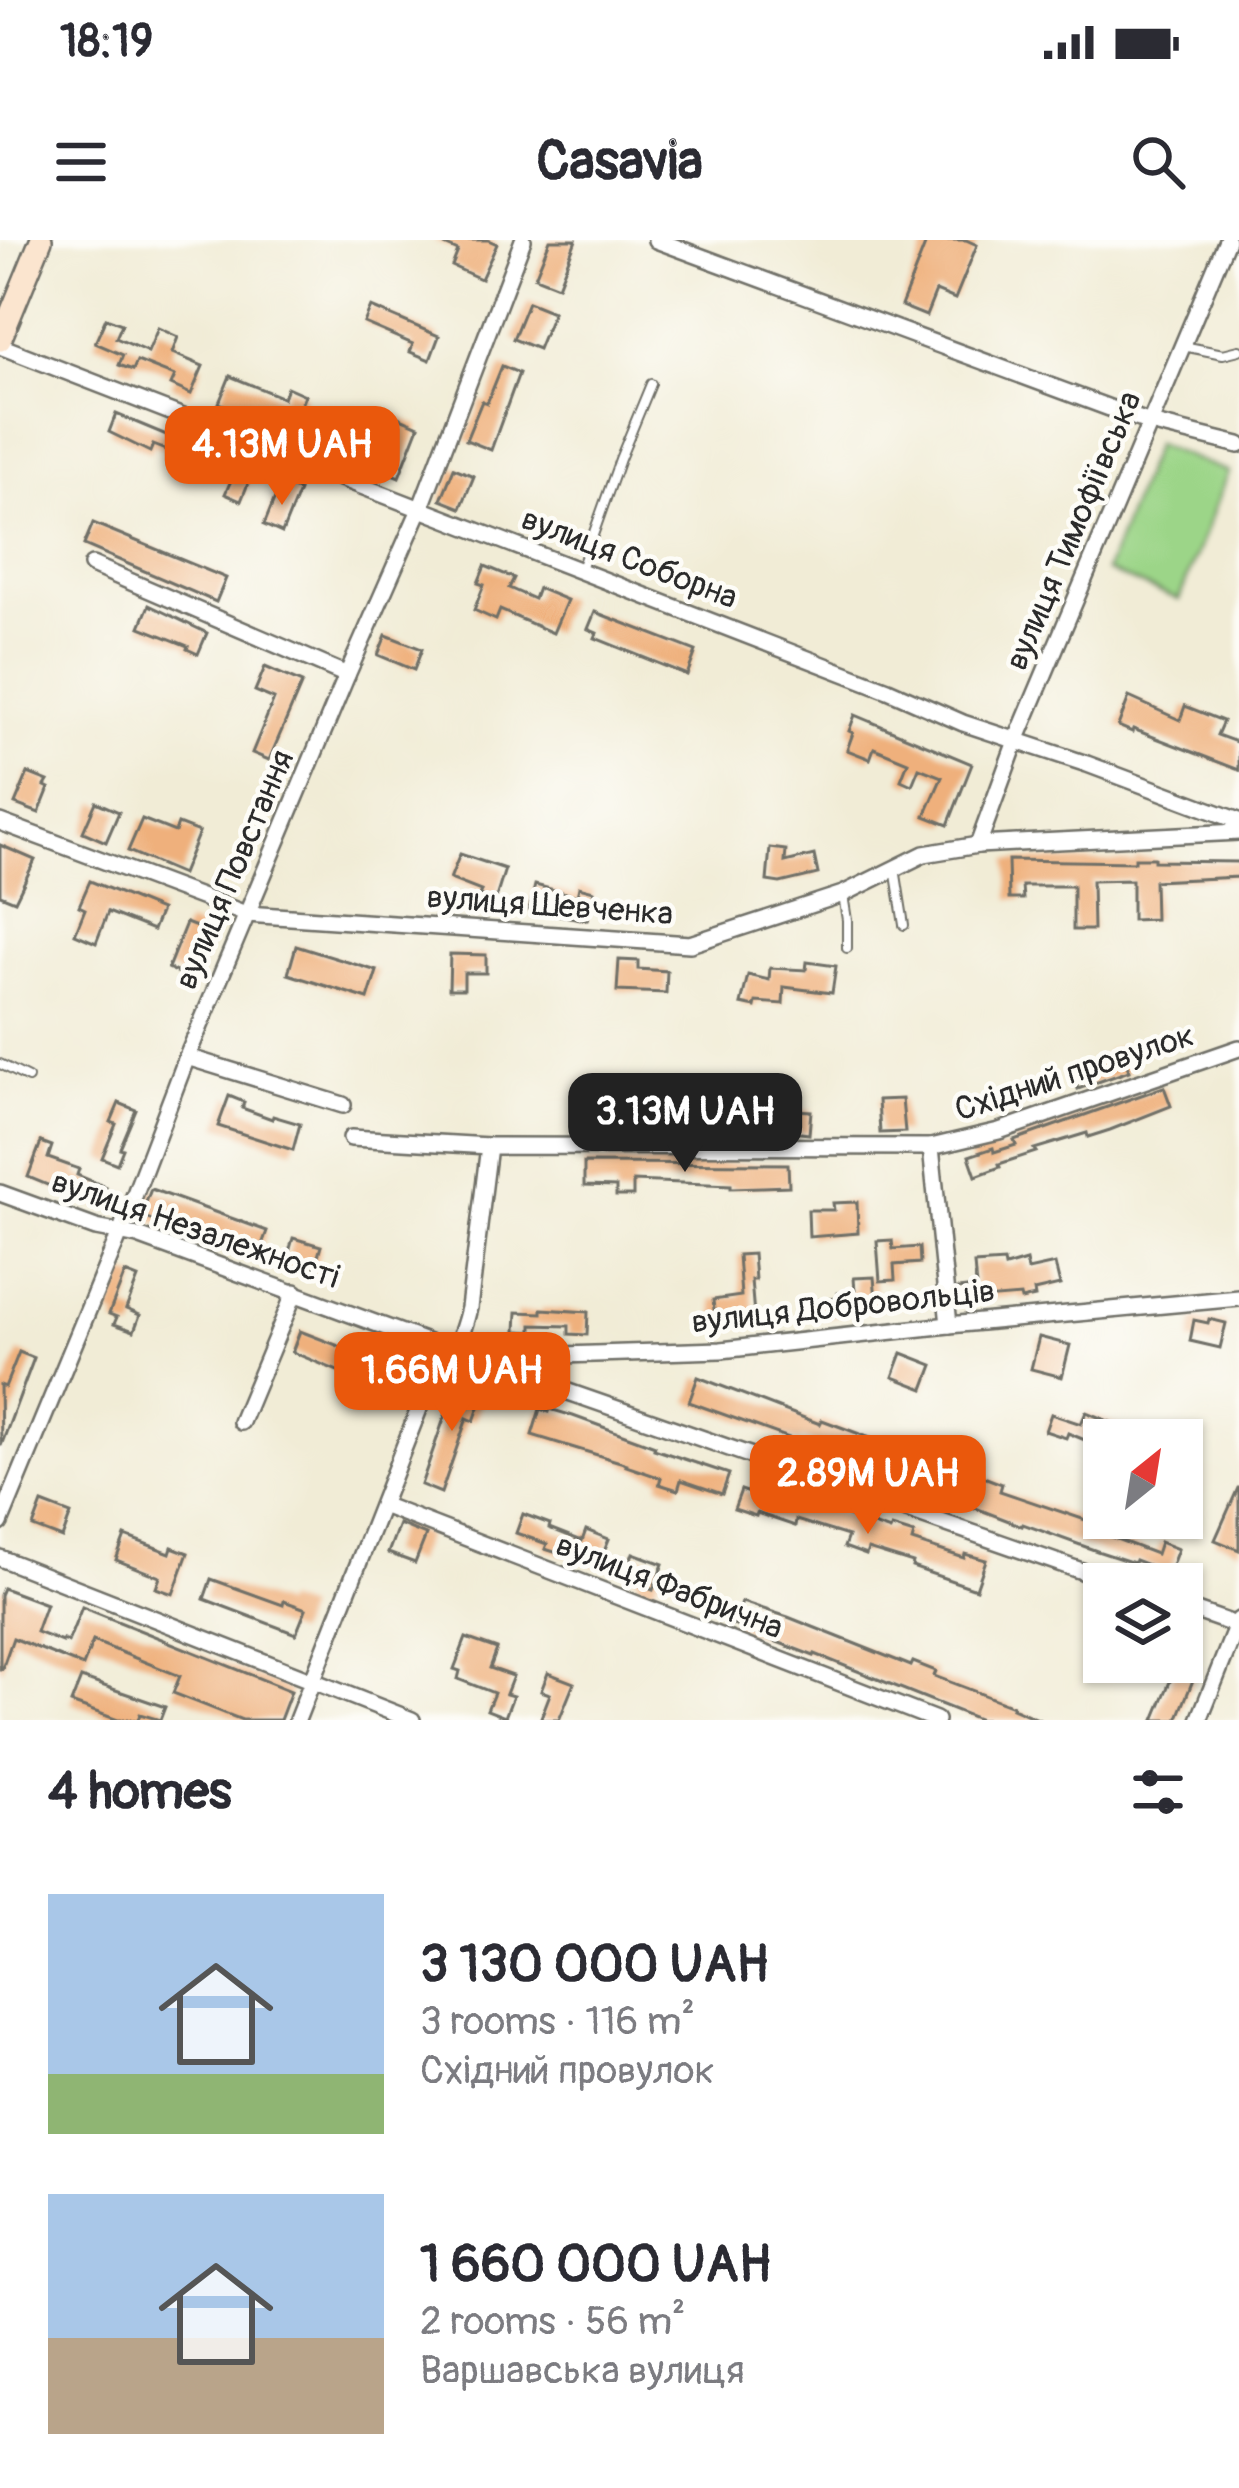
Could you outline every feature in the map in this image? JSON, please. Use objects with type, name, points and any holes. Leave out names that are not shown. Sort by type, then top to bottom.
[{"type":"street","points":[[0,343],[40,240]]},
{"type":"street","name":"вулиця Повстання","points":[[0,1522],[246,914],[421,507],[523,240]]},
{"type":"street","points":[[656,240],[1150,423],[1239,445]]},
{"type":"street","name":"вулиця Тимофіївська","points":[[978,845],[1016,741],[1227,240]]},
{"type":"street","name":"вулиця Соборна","points":[[0,343],[888,690],[963,724],[1239,821]]},
{"type":"street","points":[[92,565],[347,675]]},
{"type":"street","name":"вулиця Шевченка","points":[[0,822],[246,914],[690,944],[842,894],[924,854],[978,845],[1239,832]]},
{"type":"street","name":"Східний провулок","points":[[351,1138],[489,1146],[931,1147],[999,1131],[1239,1048]]},
{"type":"street","points":[[187,1057],[343,1106]]},
{"type":"street","points":[[297,1720],[435,1368],[458,1345],[469,1308],[489,1146]]},
{"type":"street","points":[[931,1147],[949,1325]]},
{"type":"street","name":"вулиця Незалежності","points":[[0,1193],[96,1228],[138,1236],[451,1351],[1083,1571]]},
{"type":"street","points":[[241,1422],[295,1292]]},
{"type":"street","name":"вулиця Добровольців","points":[[451,1351],[563,1355],[721,1350],[1239,1298]]},
{"type":"street","name":"вулиця Фабрична","points":[[382,1505],[936,1720]]},
{"type":"street","points":[[0,1558],[412,1720]]},
{"type":"street","points":[[1199,1720],[1238,1623],[1203,1612]]},
{"type":"lane","points":[[1182,346],[1223,354],[1239,350]]},
{"type":"lane","points":[[580,570],[651,384]]},
{"type":"lane","points":[[895,866],[904,925]]},
{"type":"lane","points":[[842,894],[848,948]]},
{"type":"lane","points":[[0,1064],[28,1078]]},
{"type":"green space","points":[[1155,444],[1228,472],[1179,600],[1106,571]]},
{"type":"building","points":[[433,240],[497,244],[481,279],[452,266],[458,251]]},
{"type":"building","points":[[550,240],[576,240],[558,286],[535,277]]},
{"type":"building","points":[[927,240],[966,240],[977,245],[955,299],[936,291],[926,316],[901,306]]},
{"type":"building","points":[[528,302],[553,312],[538,349],[513,339]]},
{"type":"building","points":[[371,307],[439,336],[430,360],[410,352],[413,344],[364,323]]},
{"type":"building","points":[[106,318],[122,324],[116,338],[148,352],[158,328],[178,337],[172,353],[203,366],[191,394],[171,385],[175,376],[137,361],[133,370],[119,365],[123,355],[95,343]]},
{"type":"building","points":[[502,366],[519,373],[491,450],[466,440]]},
{"type":"building","points":[[230,376],[283,398],[287,387],[305,395],[292,427],[261,414],[259,420],[219,403]]},
{"type":"building","points":[[389,413],[419,426],[399,477],[385,471],[400,434],[383,427]]},
{"type":"building","points":[[116,414],[253,471],[241,501],[225,494],[233,476],[153,445],[150,452],[109,432]]},
{"type":"building","points":[[454,468],[474,476],[461,508],[441,500]]},
{"type":"building","points":[[281,483],[299,491],[282,533],[264,525]]},
{"type":"building","points":[[93,523],[226,578],[216,602],[84,545]]},
{"type":"building","points":[[485,566],[514,578],[509,588],[534,599],[538,588],[567,600],[553,633],[500,610],[496,620],[474,610],[484,585],[478,583]]},
{"type":"building","points":[[149,605],[207,633],[198,654],[140,627]]},
{"type":"building","points":[[595,612],[696,651],[687,675],[595,638],[597,633],[588,629]]},
{"type":"building","points":[[386,635],[422,649],[414,670],[378,655]]},
{"type":"building","points":[[265,667],[302,683],[269,760],[252,753],[274,699],[255,691]]},
{"type":"building","points":[[1129,697],[1180,720],[1185,706],[1223,721],[1217,735],[1239,743],[1239,770],[1118,726]]},
{"type":"building","points":[[855,715],[972,764],[948,825],[925,816],[942,777],[919,768],[912,785],[901,780],[908,762],[874,748],[870,759],[847,750]]},
{"type":"building","points":[[28,773],[48,781],[39,813],[15,804]]},
{"type":"building","points":[[96,802],[119,812],[106,842],[83,832]]},
{"type":"building","points":[[142,819],[175,832],[178,824],[199,832],[182,874],[128,851]]},
{"type":"building","points":[[0,845],[35,860],[15,901],[0,895]]},
{"type":"building","points":[[770,848],[786,850],[785,862],[814,855],[818,874],[780,883],[767,881]]},
{"type":"building","points":[[460,854],[505,869],[495,901],[450,879]]},
{"type":"building","points":[[1135,858],[1239,862],[1239,877],[1154,881],[1155,919],[1132,920],[1132,880],[1092,881],[1093,930],[1073,930],[1073,886],[1022,886],[1023,899],[1009,899],[1008,860],[1135,862]]},
{"type":"building","points":[[90,881],[161,910],[153,930],[108,912],[96,943],[75,934],[85,909],[79,906]]},
{"type":"building","points":[[535,885],[577,896],[579,887],[594,891],[587,920],[529,910]]},
{"type":"building","points":[[186,923],[207,931],[191,979],[168,968]]},
{"type":"building","points":[[296,946],[377,971],[368,999],[288,974]]},
{"type":"building","points":[[450,954],[486,955],[486,973],[464,973],[464,989],[449,989]]},
{"type":"building","points":[[619,960],[638,961],[638,969],[667,971],[666,993],[617,991]]},
{"type":"building","points":[[807,962],[836,966],[832,993],[784,987],[783,1004],[741,1004],[748,975],[769,980],[770,968],[806,970]]},
{"type":"building","points":[[1121,1046],[1129,1071],[1078,1089],[1073,1074],[1109,1063],[1106,1051]]},
{"type":"building","points":[[1164,1087],[1171,1106],[1088,1137],[1087,1133],[1034,1149],[1036,1152],[976,1176],[969,1156],[1016,1145],[1014,1140]]},
{"type":"building","points":[[229,1096],[244,1102],[242,1108],[300,1124],[293,1150],[218,1126]]},
{"type":"building","points":[[902,1099],[905,1132],[880,1133],[878,1100]]},
{"type":"building","points":[[119,1103],[136,1110],[117,1164],[102,1158]]},
{"type":"building","points":[[648,1109],[668,1110],[667,1115],[724,1118],[725,1114],[794,1116],[795,1110],[811,1111],[809,1134],[623,1134],[624,1117],[647,1118]]},
{"type":"building","points":[[41,1142],[52,1146],[48,1158],[79,1169],[77,1175],[106,1187],[98,1206],[28,1177]]},
{"type":"building","points":[[584,1163],[788,1164],[789,1186],[731,1188],[633,1181],[633,1196],[616,1196],[616,1187],[584,1186]]},
{"type":"building","points":[[151,1189],[267,1231],[259,1253],[250,1249],[247,1256],[141,1216]]},
{"type":"building","points":[[857,1202],[858,1233],[809,1237],[808,1210],[834,1210],[833,1203]]},
{"type":"building","points":[[293,1238],[321,1246],[314,1270],[285,1266]]},
{"type":"building","points":[[892,1240],[893,1249],[919,1247],[920,1263],[894,1265],[895,1280],[880,1281],[877,1241]]},
{"type":"building","points":[[753,1254],[755,1327],[716,1328],[713,1300],[741,1296],[738,1255]]},
{"type":"building","points":[[1026,1261],[1028,1270],[1055,1264],[1060,1285],[1034,1291],[1035,1297],[1021,1300],[1020,1296],[959,1305],[957,1289],[976,1287],[974,1264],[1004,1262],[1005,1267]]},
{"type":"building","points":[[125,1273],[138,1278],[126,1309],[140,1315],[134,1331],[114,1324],[117,1317],[109,1314]]},
{"type":"building","points":[[874,1277],[877,1310],[820,1317],[818,1300],[855,1291],[854,1278]]},
{"type":"building","points":[[542,1309],[588,1312],[587,1335],[569,1334],[569,1326],[532,1325],[532,1332],[516,1331],[517,1312],[542,1313]]},
{"type":"building","points":[[1209,1319],[1226,1323],[1220,1348],[1190,1341],[1194,1320],[1208,1323]]},
{"type":"building","points":[[300,1331],[419,1377],[411,1396],[292,1352]]},
{"type":"building","points":[[1039,1337],[1070,1345],[1062,1377],[1031,1369]]},
{"type":"building","points":[[19,1352],[34,1358],[1,1446],[0,1385],[5,1387]]},
{"type":"building","points":[[902,1353],[933,1365],[924,1389],[893,1377]]},
{"type":"building","points":[[698,1377],[881,1442],[878,1452],[935,1473],[938,1465],[1002,1484],[1000,1491],[1083,1519],[1083,1539],[1116,1539],[1156,1554],[1160,1542],[1178,1549],[1173,1563],[1134,1563],[915,1488],[852,1461],[854,1457],[689,1402]]},
{"type":"building","points":[[457,1381],[485,1391],[474,1421],[467,1418],[441,1493],[421,1485]]},
{"type":"building","points":[[540,1409],[573,1416],[729,1474],[722,1494],[681,1480],[678,1490],[627,1464],[532,1435]]},
{"type":"building","points":[[1051,1414],[1081,1424],[1083,1419],[1083,1439],[1045,1431]]},
{"type":"building","points":[[1239,1488],[1239,1550],[1215,1540]]},
{"type":"building","points":[[741,1490],[770,1500],[772,1493],[817,1505],[890,1531],[892,1527],[914,1534],[912,1541],[964,1558],[965,1554],[986,1560],[976,1589],[912,1567],[913,1563],[844,1547],[848,1536],[734,1509]]},
{"type":"building","points":[[42,1503],[71,1514],[62,1538],[33,1527]]},
{"type":"building","points":[[523,1514],[582,1541],[586,1530],[609,1539],[598,1566],[545,1549],[547,1544],[516,1533]]},
{"type":"building","points":[[399,1524],[426,1535],[415,1563],[388,1553]]},
{"type":"building","points":[[125,1536],[170,1553],[172,1547],[188,1553],[173,1594],[156,1588],[160,1577],[116,1560]]},
{"type":"building","points":[[633,1553],[663,1564],[653,1590],[626,1573]]},
{"type":"building","points":[[211,1579],[306,1609],[296,1634],[204,1599]]},
{"type":"building","points":[[3,1588],[46,1604],[36,1632],[62,1642],[68,1642],[82,1607],[291,1691],[280,1720],[242,1720],[173,1693],[180,1676],[93,1641],[83,1666],[13,1638],[0,1669]]},
{"type":"building","points":[[742,1602],[911,1666],[913,1662],[936,1671],[934,1676],[1040,1720],[980,1720],[733,1625]]},
{"type":"building","points":[[466,1638],[497,1649],[490,1668],[513,1676],[506,1694],[513,1696],[505,1717],[487,1710],[494,1693],[458,1679],[460,1671],[454,1669]]},
{"type":"building","points":[[548,1673],[574,1683],[559,1720],[540,1720],[550,1694],[541,1691]]},
{"type":"building","points":[[81,1678],[165,1707],[160,1720],[140,1714],[138,1720],[118,1720],[71,1703]]},
{"type":"building","points":[[1169,1683],[1192,1683],[1177,1720],[1154,1720]]}]
